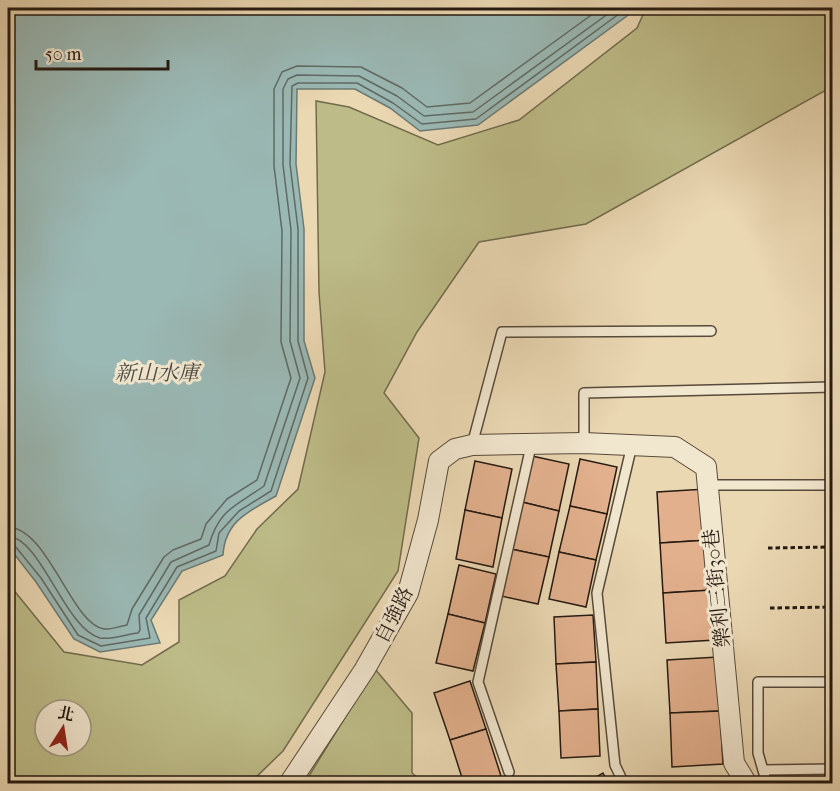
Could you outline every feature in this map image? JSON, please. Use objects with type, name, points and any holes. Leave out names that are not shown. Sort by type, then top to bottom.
[{"type":"street","name":"樂利三街30巷","points":[[472,445],[531,446],[584,443],[675,447],[706,468],[734,763],[747,783]]},
{"type":"street","name":"自強路","points":[[289,783],[365,669],[408,593],[428,520],[440,461],[455,449],[472,445]]},
{"type":"lane","points":[[472,445],[502,332],[711,331]]},
{"type":"lane","points":[[584,443],[584,393],[832,387]]},
{"type":"lane","points":[[624,783],[615,765],[597,592],[633,444]]},
{"type":"lane","points":[[509,772],[478,681],[531,446]]},
{"type":"lane","points":[[708,485],[832,485]]},
{"type":"lane","points":[[767,783],[758,753],[758,682],[832,682]]},
{"type":"lane","points":[[764,770],[832,768]]},
{"type":"path","points":[[768,548],[832,547]]},
{"type":"path","points":[[770,608],[832,607]]},
{"type":"shaded area","points":[[646,8],[832,8],[832,111],[826,90],[586,224],[479,242],[417,332],[384,393],[419,438],[398,571],[283,751],[250,783],[8,783],[8,583],[64,652],[142,665],[179,642],[179,600],[225,576],[257,529],[298,489],[325,372],[319,292],[316,101],[349,107],[438,145],[519,120],[637,28]]},
{"type":"shaded area","points":[[375,669],[412,713],[412,773],[424,783],[304,784]]},
{"type":"water","name":"新山水庫","points":[[8,8],[634,8],[631,13],[478,125],[420,131],[390,108],[355,89],[297,89],[296,164],[304,229],[304,341],[315,378],[276,496],[240,518],[228,534],[223,555],[182,571],[151,620],[160,643],[100,652],[74,639],[36,582],[8,546]]},
{"type":"building","points":[[532,456],[569,464],[559,511],[522,502]]},
{"type":"building","points":[[580,459],[617,467],[607,514],[570,506]]},
{"type":"building","points":[[475,461],[512,469],[502,518],[465,510]]},
{"type":"building","points":[[706,489],[709,540],[660,543],[657,492]]},
{"type":"building","points":[[522,502],[559,511],[549,557],[511,549]]},
{"type":"building","points":[[570,506],[607,514],[596,560],[559,552]]},
{"type":"building","points":[[465,510],[502,518],[493,567],[456,559]]},
{"type":"building","points":[[709,540],[712,590],[663,593],[660,543]]},
{"type":"building","points":[[511,549],[549,557],[538,604],[501,596]]},
{"type":"building","points":[[559,552],[596,560],[586,607],[549,599]]},
{"type":"building","points":[[459,565],[496,574],[485,623],[448,614]]},
{"type":"building","points":[[712,590],[715,640],[666,643],[663,593]]},
{"type":"building","points":[[448,614],[485,623],[473,671],[436,663]]},
{"type":"building","points":[[593,615],[596,662],[556,664],[554,617]]},
{"type":"building","points":[[718,657],[720,711],[670,713],[667,660]]},
{"type":"building","points":[[596,662],[598,709],[559,711],[556,664]]},
{"type":"building","points":[[470,681],[486,729],[450,740],[434,693]]},
{"type":"building","points":[[598,709],[600,756],[561,758],[559,711]]},
{"type":"building","points":[[720,711],[723,764],[672,767],[670,713]]},
{"type":"building","points":[[486,729],[501,776],[478,784],[464,784],[450,740]]},
{"type":"building","points":[[603,773],[609,784],[584,784]]}]
